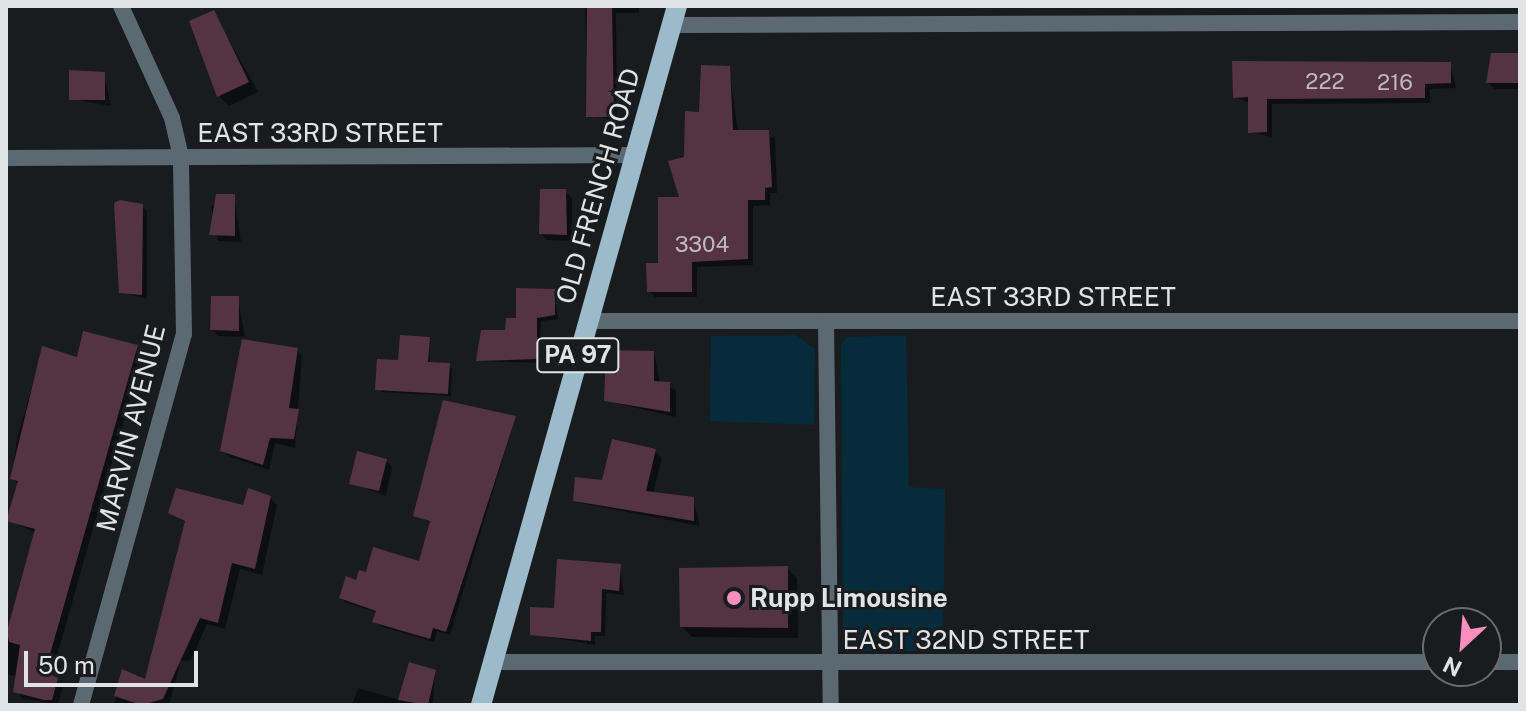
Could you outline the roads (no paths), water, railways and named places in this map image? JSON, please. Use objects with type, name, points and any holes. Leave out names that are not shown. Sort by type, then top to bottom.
[{"type":"main road","name":"OLD FRENCH ROAD","points":[[481,705],[675,16]]},
{"type":"street","name":"MARVIN AVENUE","points":[[81,705],[184,334],[181,157],[172,118],[121,6]]},
{"type":"street","points":[[675,16],[1520,22]]},
{"type":"street","name":"EAST 33RD STREET","points":[[6,158],[635,155]]},
{"type":"street","name":"EAST 33RD STREET","points":[[587,321],[1520,321]]},
{"type":"street","points":[[826,322],[831,705]]},
{"type":"street","name":"EAST 32ND STREET","points":[[493,662],[1422,662]]},
{"type":"place","name":"Rupp Limousine","points":[[734,598]]}]
